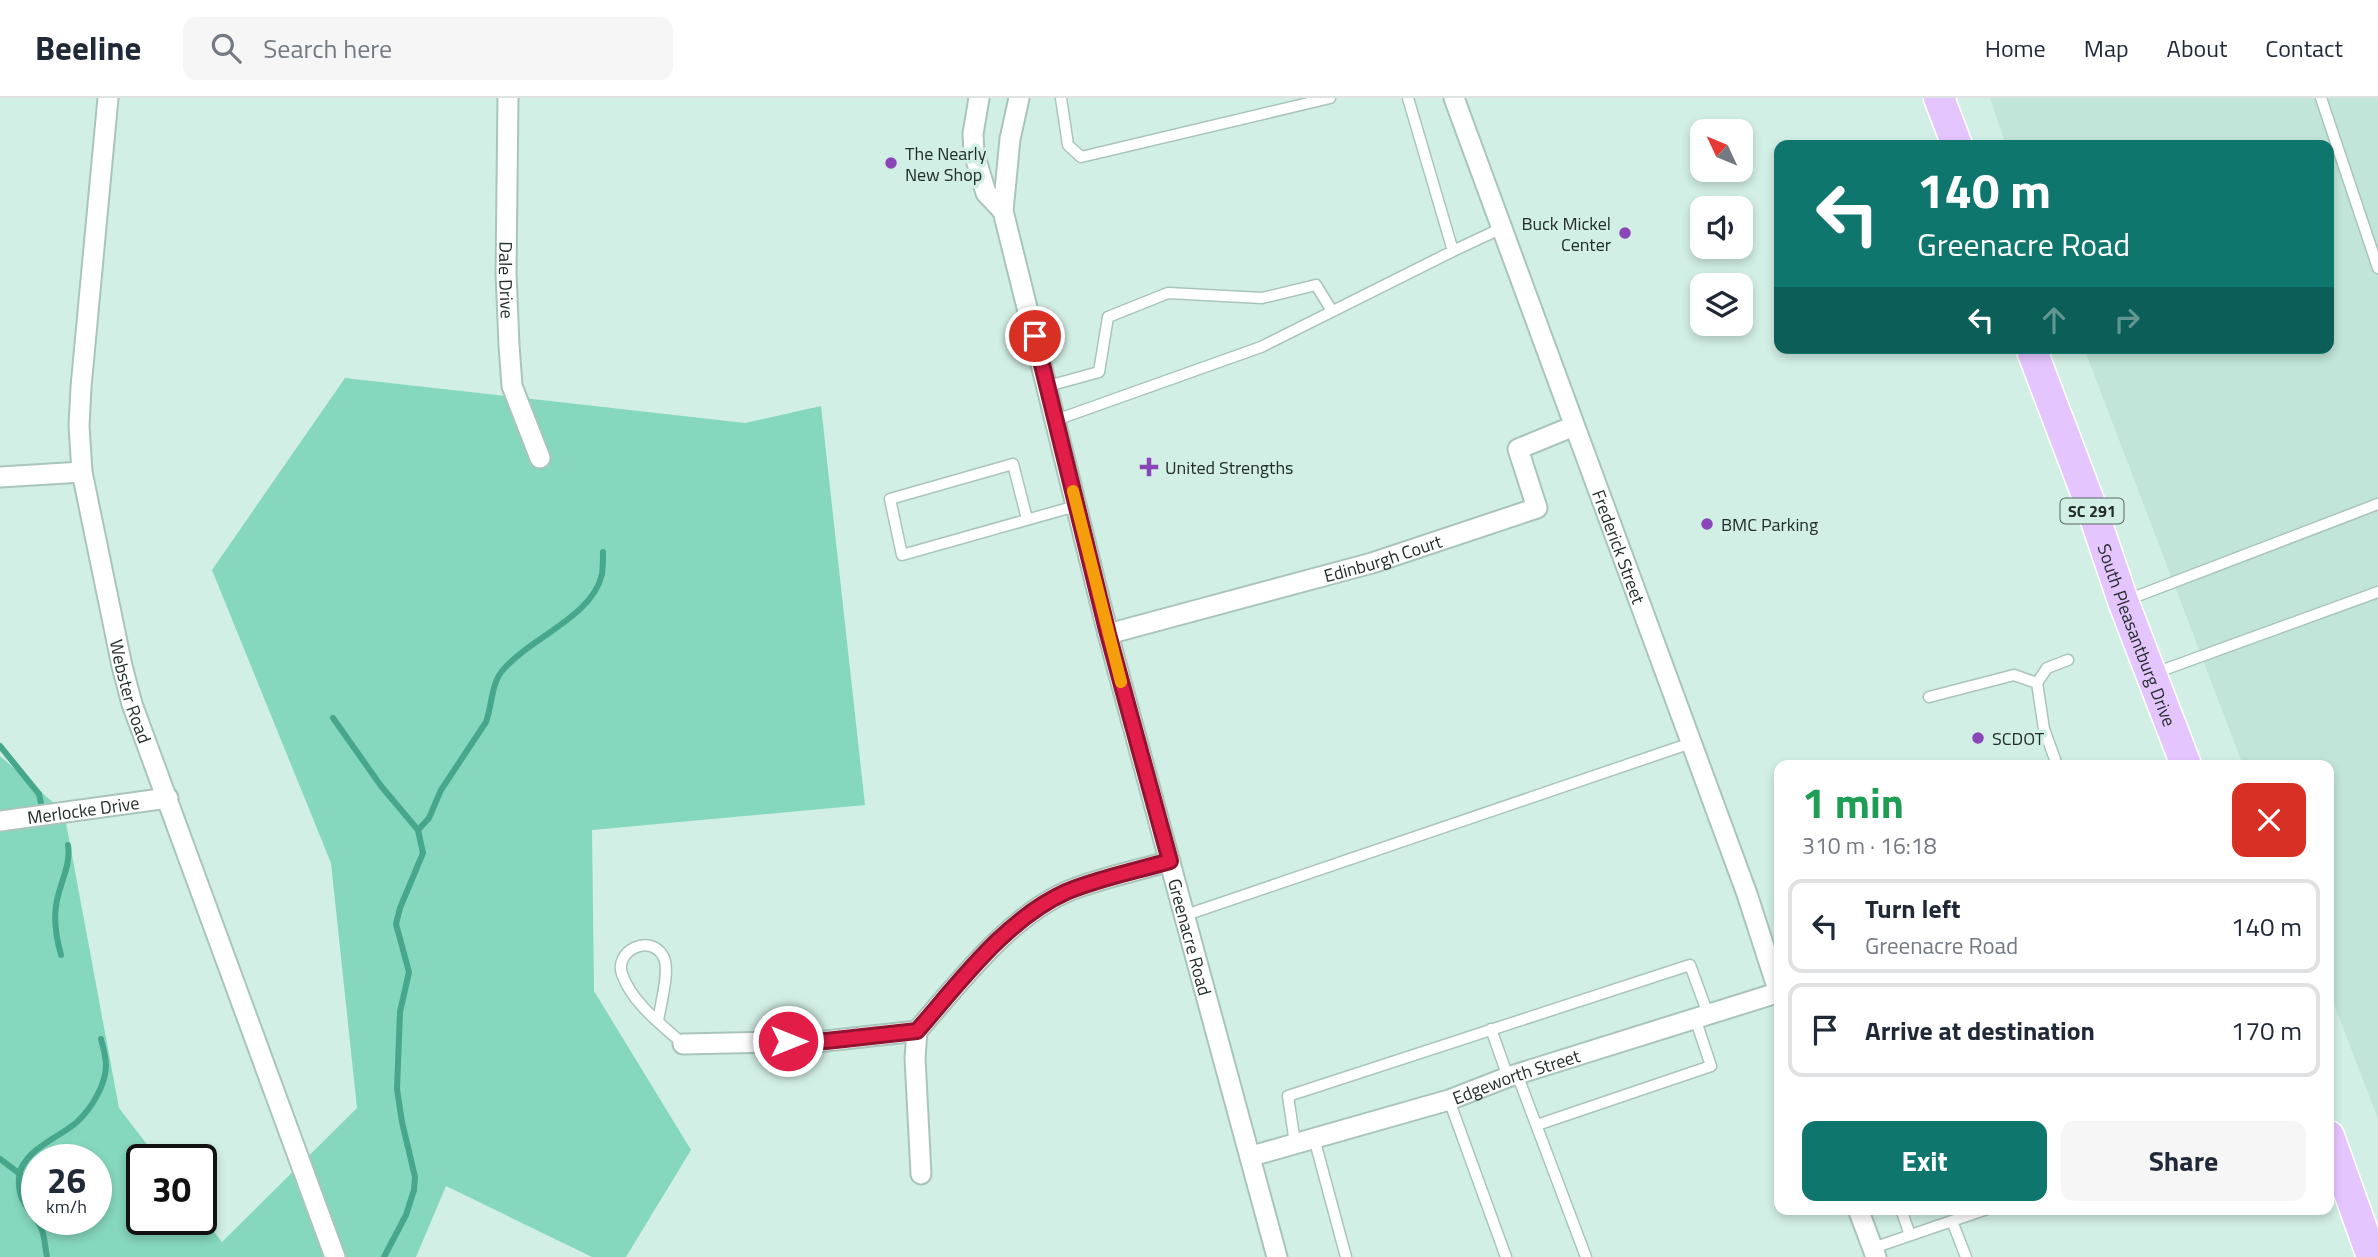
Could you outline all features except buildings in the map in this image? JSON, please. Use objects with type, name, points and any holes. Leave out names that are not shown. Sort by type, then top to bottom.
[{"type":"main road","points":[[1940,98],[1955,140]]},
{"type":"main road","name":"South Pleasantburg Drive","points":[[2033,354],[2184,760]]},
{"type":"main road","points":[[2335,1171],[2366,1254]]},
{"type":"street","name":"Webster Road","points":[[108,98],[80,387],[82,472],[132,704],[335,1257]]},
{"type":"street","name":"Dale Drive","points":[[508,98],[506,273],[512,386],[540,458]]},
{"type":"street","name":"Greenacre Road","points":[[979,98],[973,134],[974,153],[986,193],[1003,211]]},
{"type":"street","name":"Greenacre Road","points":[[1019,98],[1010,139],[1003,211],[1108,634],[1252,1156],[1277,1257]]},
{"type":"street","name":"Frederick Street","points":[[1454,98],[1747,894],[1774,978]]},
{"type":"street","name":"Edinburgh Court","points":[[1108,634],[1371,563],[1537,508],[1518,449],[1574,426]]},
{"type":"street","points":[[0,477],[82,472]]},
{"type":"street","name":"Merlocke Drive","points":[[0,821],[167,798]]},
{"type":"street","points":[[921,1174],[915,1058],[917,1031],[1002,936],[1036,911],[1065,893],[1170,861]]},
{"type":"street","name":"Edgeworth Street","points":[[1252,1156],[1449,1100],[1513,1076],[1774,995]]},
{"type":"street","points":[[683,1044],[826,1041],[917,1031]]},
{"type":"street","points":[[1860,1215],[1875,1252]]},
{"type":"lane","points":[[1061,98],[1068,145],[1081,156],[1330,98]]},
{"type":"lane","points":[[1408,98],[1452,251]]},
{"type":"lane","points":[[2321,98],[2378,268]]},
{"type":"lane","points":[[1056,420],[1261,347],[1502,228]]},
{"type":"lane","points":[[1048,386],[1100,372],[1108,317],[1168,293],[1262,298],[1316,285],[1332,311]]},
{"type":"lane","points":[[1027,520],[1013,464],[890,499],[902,555],[1027,520],[1076,506]]},
{"type":"lane","points":[[2123,601],[2378,504]]},
{"type":"lane","points":[[2151,674],[2378,592]]},
{"type":"lane","points":[[2055,760],[2044,729],[2037,683],[2047,668],[2068,660]]},
{"type":"lane","points":[[1929,697],[2014,675],[2037,683]]},
{"type":"lane","points":[[1186,915],[1691,743]]},
{"type":"lane","points":[[658,1021],[666,971],[663,956],[652,946],[641,944],[630,950],[622,959],[621,972],[630,989],[658,1021],[683,1044]]},
{"type":"lane","points":[[1346,1257],[1288,1096],[1690,965],[1711,1066],[1536,1125]]},
{"type":"lane","points":[[1491,1029],[1536,1125],[1586,1257]]},
{"type":"lane","points":[[1449,1100],[1506,1257]]},
{"type":"lane","points":[[1902,1215],[1910,1236]]},
{"type":"lane","points":[[1875,1252],[1910,1236],[1970,1215]]},
{"type":"lane","points":[[1952,1221],[1966,1257]]},
{"type":"shaded area","points":[[1990,98],[2378,98],[2378,1119],[2334,1004],[2334,760],[2241,760],[2086,354],[2334,354],[2334,140],[2004,140]]},
{"type":"green space","points":[[345,378],[745,423],[821,406],[865,805],[592,830],[594,991],[691,1150],[626,1257],[592,1257],[446,1186],[416,1257],[0,1257],[0,756],[64,812],[119,1108],[147,1144],[126,1144],[126,1235],[217,1235],[222,1242],[357,1108],[331,863],[212,570]]},
{"type":"waterway","points":[[418,830],[429,818],[441,790],[486,722],[496,683],[502,671],[586,603],[602,574],[603,552]]},
{"type":"waterway","points":[[333,718],[381,786],[418,830],[423,853],[396,924],[409,972],[400,1012],[397,1089],[415,1177],[414,1190],[406,1215],[384,1257]]},
{"type":"waterway","points":[[0,746],[39,794],[41,803]]},
{"type":"waterway","points":[[61,955],[55,914],[67,866],[68,845]]},
{"type":"waterway","points":[[47,1257],[42,1230],[23,1201],[19,1177],[27,1159],[42,1145],[77,1122],[97,1096],[106,1065],[101,1039]]},
{"type":"waterway","points":[[0,1159],[20,1174]]},
{"type":"slow traffic","points":[[1073,491],[1121,682]]},
{"type":"place","name":"The Nearly New Shop","points":[[891,163]]},
{"type":"place","name":"Buck Mickel Center","points":[[1625,233]]},
{"type":"place","name":"United Strengths","points":[[1149,467]]},
{"type":"place","name":"BMC Parking","points":[[1707,524]]},
{"type":"place","name":"SCDOT","points":[[1978,738]]},
{"type":"route","points":[[788,1041],[826,1041],[917,1031],[1002,936],[1036,911],[1065,893],[1170,861],[1108,634],[1035,336]]}]
